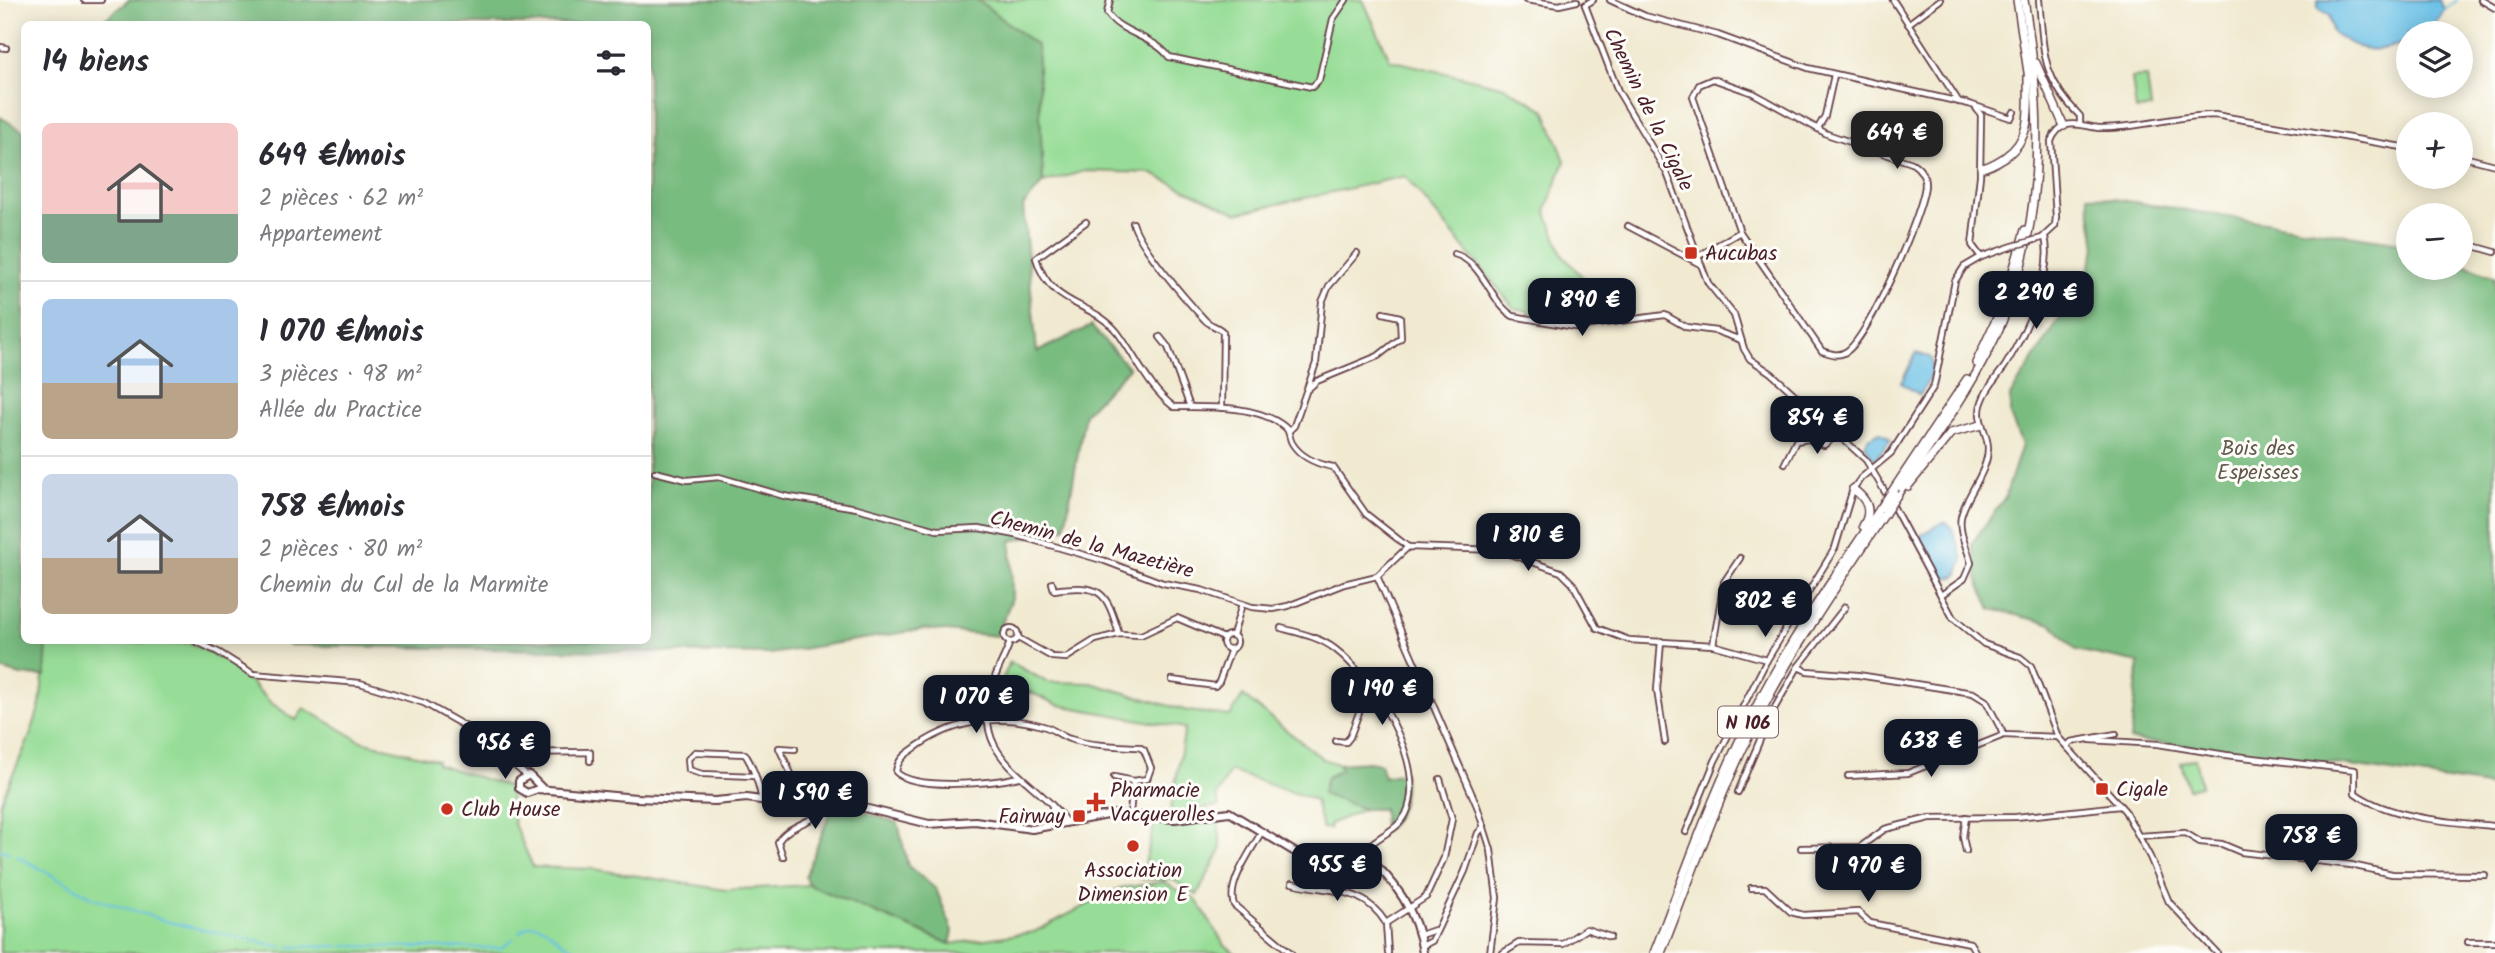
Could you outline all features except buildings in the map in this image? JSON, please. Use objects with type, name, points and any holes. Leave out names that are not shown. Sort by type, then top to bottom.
[{"type":"main road","name":"N 106","points":[[1896,491],[1973,368],[2012,279],[2028,214],[2034,145],[2028,73],[2017,0]]},
{"type":"main road","name":"N 106","points":[[1661,953],[1721,799],[1763,708],[1882,512],[1988,352],[2023,260],[2033,215],[2038,156],[2037,104],[2024,0]]},
{"type":"main road","points":[[2027,21],[2037,69],[2064,126]]},
{"type":"main road","points":[[1980,168],[2002,159],[2022,140],[2027,122],[2028,73]]},
{"type":"main road","points":[[1896,491],[1951,433],[1981,425]]},
{"type":"main road","points":[[1824,592],[1867,520],[1867,502],[1853,489]]},
{"type":"main road","name":"N 106","points":[[1654,953],[1740,739],[1772,678],[1824,592],[1882,512]]},
{"type":"street","points":[[84,0],[101,0]]},
{"type":"street","points":[[1110,0],[1107,13],[1112,21],[1157,44],[1169,57],[1312,87],[1319,80],[1334,19],[1346,0]]},
{"type":"street","points":[[1526,0],[1559,5],[1577,1],[1585,5],[1593,0]]},
{"type":"street","points":[[1610,0],[1645,16],[1718,34],[1834,75],[1960,103],[2011,118],[2014,112]]},
{"type":"street","points":[[1893,0],[1960,103]]},
{"type":"street","points":[[1908,24],[1940,0]]},
{"type":"street","points":[[2039,0],[2048,70],[2062,99],[2080,116],[2080,124]]},
{"type":"street","points":[[2481,0],[2495,8]]},
{"type":"street","name":"Chemin de la Cigale","points":[[1585,5],[1618,90],[1672,185],[1708,284],[1734,315],[1750,359],[1771,373],[1872,468],[1953,618],[1984,644],[2020,657],[2031,666],[2058,737],[2121,806],[2139,836],[2169,902],[2217,953]]},
{"type":"street","points":[[1818,128],[1825,116],[1834,75]]},
{"type":"street","points":[[1713,79],[1734,84],[1818,128],[1912,163],[1922,172],[1925,182],[1907,248],[1851,348],[1834,355],[1822,351],[1740,232],[1696,113],[1693,97],[1699,85],[1713,79]]},
{"type":"street","points":[[1976,107],[1981,115],[1980,168],[1971,234],[1972,245],[1981,257]]},
{"type":"street","points":[[1686,832],[1715,761],[1767,660],[1835,548],[1853,489],[1872,468],[1891,453],[1934,386],[1955,281],[1964,267],[1981,257],[2043,237],[2055,226],[2051,141],[2064,126],[2080,124],[2099,128],[2152,124],[2192,115],[2214,115],[2396,146]]},
{"type":"street","points":[[2473,159],[2495,165]]},
{"type":"street","points":[[1086,222],[1038,255],[1037,261],[1061,298],[1071,301],[1117,332],[1163,398],[1174,407],[1222,408],[1263,416],[1289,432],[1299,451],[1318,464],[1333,467],[1366,514],[1408,547],[1498,550],[1561,572],[1573,584],[1597,628],[1629,640],[1713,645],[1767,660]]},
{"type":"street","points":[[1133,223],[1137,237],[1147,242],[1153,258],[1207,323],[1223,332],[1222,408]]},
{"type":"street","points":[[1628,226],[1699,264]]},
{"type":"street","points":[[1697,257],[1740,232]]},
{"type":"street","points":[[1941,595],[1964,579],[1971,564],[1961,528],[1961,517],[1987,460],[1989,447],[1981,425],[1981,404],[2007,363],[2044,282],[2048,255],[2043,237]]},
{"type":"street","points":[[2473,246],[2495,252]]},
{"type":"street","points":[[1289,432],[1294,426],[1307,390],[1320,344],[1322,302],[1329,286],[1357,253]]},
{"type":"street","points":[[1454,254],[1461,256],[1478,270],[1513,316],[1575,327],[1665,316],[1686,327],[1716,331],[1741,340]]},
{"type":"street","points":[[1307,390],[1317,381],[1378,356],[1401,338],[1400,317],[1384,313]]},
{"type":"street","points":[[1160,337],[1168,347],[1190,407]]},
{"type":"street","points":[[1785,463],[1796,441],[1808,439],[1824,444],[1838,435]]},
{"type":"street","name":"Chemin de la Mazetière","points":[[655,472],[687,480],[719,477],[784,496],[857,508],[937,530],[979,528],[1016,536],[1105,561],[1163,583],[1201,590],[1242,604],[1273,609],[1344,584],[1377,576]]},
{"type":"street","points":[[1408,547],[1377,576],[1492,850],[1497,898],[1490,953]]},
{"type":"street","points":[[1713,645],[1724,582],[1740,558]]},
{"type":"street","points":[[1052,583],[1054,590],[1084,587],[1102,593],[1110,602],[1119,634]]},
{"type":"street","points":[[1172,680],[1214,686],[1219,682],[1231,649],[1237,643],[1233,635],[1242,604]]},
{"type":"street","points":[[1738,792],[1770,716],[1798,667],[1845,607]]},
{"type":"street","points":[[1010,642],[1005,638],[1007,629],[1016,629],[1018,638],[1052,657],[1066,658],[1076,655],[1094,640],[1119,634],[1141,635],[1177,618],[1224,638],[1233,635]]},
{"type":"street","points":[[200,644],[262,677],[360,683],[405,695],[454,718],[523,777],[544,790],[636,798],[854,805],[929,824],[975,821],[1023,828],[1053,826],[1100,815],[1130,814],[1175,819],[1229,812],[1262,830],[1281,846],[1302,856],[1326,858],[1362,853],[1399,823],[1410,801],[1410,780],[1399,734],[1370,685],[1336,650],[1319,639],[1280,628]]},
{"type":"street","points":[[1018,638],[1010,642],[992,687],[988,720],[1001,757],[1067,822]]},
{"type":"street","points":[[1224,638],[1224,645],[1231,649]]},
{"type":"street","points":[[1661,641],[1657,690],[1665,742]]},
{"type":"street","points":[[1798,667],[1807,671],[1973,693],[1986,701],[2004,735]]},
{"type":"street","points":[[1336,741],[1340,743],[1350,737],[1370,685]]},
{"type":"street","points":[[1019,777],[965,784],[925,782],[900,776],[896,772],[901,757],[940,731],[988,720],[1014,720],[1048,727],[1068,739],[1093,745],[1139,747],[1144,750],[1151,768],[1147,779],[1133,781],[1114,777]]},
{"type":"street","points":[[2067,746],[2071,742],[2116,734]]},
{"type":"street","points":[[1848,775],[1908,773],[2004,735],[2058,737]]},
{"type":"street","points":[[2090,740],[2158,744],[2355,770],[2355,793],[2364,799],[2395,811],[2452,824],[2495,826]]},
{"type":"street","points":[[795,749],[779,747],[805,805]]},
{"type":"street","points":[[503,758],[512,752],[590,752],[590,761]]},
{"type":"street","points":[[754,776],[702,774],[689,770],[688,759],[695,752],[744,754],[754,776],[762,800]]},
{"type":"street","points":[[523,777],[519,786],[523,791],[535,785]]},
{"type":"street","points":[[1386,923],[1426,897],[1435,881],[1448,844],[1452,819],[1440,779]]},
{"type":"street","points":[[1130,814],[1133,781]]},
{"type":"street","points":[[1049,802],[1054,816],[1053,826]]},
{"type":"street","points":[[783,857],[778,842],[784,831],[819,816],[825,804]]},
{"type":"street","points":[[1801,848],[1860,847],[1885,829],[1930,818],[2017,817],[2121,806]]},
{"type":"street","points":[[1054,816],[1061,814]]},
{"type":"street","points":[[1966,817],[1966,851]]},
{"type":"street","points":[[1422,950],[1432,941],[1465,871],[1478,833],[1484,826]]},
{"type":"street","points":[[1262,830],[1234,887],[1232,900],[1234,905],[1291,953]]},
{"type":"street","points":[[2139,836],[2185,833],[2200,842],[2222,844],[2241,852],[2351,865],[2392,874],[2484,875]]},
{"type":"street","points":[[1362,853],[1399,891],[1420,934],[1422,950]]},
{"type":"street","points":[[1292,883],[1337,890],[1363,898],[1386,923],[1388,953]]},
{"type":"street","points":[[1751,888],[1765,888],[1791,912],[1803,915],[1858,912],[1870,923],[1970,943],[1976,953]]},
{"type":"street","points":[[1420,934],[1432,933],[1436,929]]},
{"type":"street","points":[[1503,953],[1520,943],[1563,944],[1586,929],[1610,937]]},
{"type":"street","points":[[2468,942],[2495,942]]},
{"type":"green space","points":[[129,0],[978,0],[1037,46],[1043,183],[1023,206],[1037,352],[1091,326],[1129,368],[1085,413],[1065,528],[1011,541],[1012,598],[997,636],[925,629],[770,654],[288,644],[651,644],[651,21],[103,21]]},
{"type":"green space","points":[[978,0],[1103,0],[1116,5],[1121,0],[1363,0],[1390,60],[1505,87],[1545,110],[1565,161],[1546,210],[1562,254],[1593,289],[1590,305],[1549,315],[1514,308],[1405,176],[1237,213],[1150,173],[1085,171],[1043,183],[1037,46]]},
{"type":"green space","points":[[2147,77],[2151,108],[2136,110],[2132,78]]},
{"type":"green space","points":[[0,117],[21,129],[21,644],[47,644],[45,676],[21,675],[0,669]]},
{"type":"green space","name":"Bois des Espeisses","points":[[2088,195],[2396,242],[2396,280],[2473,280],[2473,268],[2495,277],[2495,787],[2282,756],[2130,740],[2139,663],[2076,650],[2052,624],[1991,609],[1978,581],[1972,543],[2005,497],[2022,445],[2010,415],[2010,396],[2086,277],[2096,247]]},
{"type":"green space","points":[[47,644],[193,644],[235,666],[270,702],[296,720],[304,708],[361,741],[437,760],[437,764],[509,787],[514,824],[533,867],[594,869],[726,890],[809,885],[950,944],[1034,932],[1120,888],[1164,882],[1197,901],[1224,944],[1235,953],[0,953],[0,803],[30,736],[40,705]]},
{"type":"green space","points":[[1010,662],[1047,682],[1091,683],[1188,711],[1230,716],[1243,696],[1323,759],[1338,764],[1341,770],[1322,794],[1364,809],[1330,824],[1329,829],[1322,828],[1315,800],[1230,771],[1217,795],[1219,806],[1170,814],[1185,728],[1058,705],[1030,692],[997,693]]},
{"type":"green space","points":[[2195,759],[2201,786],[2188,789],[2181,762]]},
{"type":"green space","points":[[1338,764],[1380,764],[1384,777],[1404,773],[1402,805],[1384,832],[1383,809],[1364,809],[1322,794],[1327,777],[1341,770]]},
{"type":"green space","points":[[832,807],[850,807],[898,823],[908,866],[936,889],[953,931],[950,944],[809,885],[805,877]]},
{"type":"green space","points":[[1218,816],[1221,850],[1197,895],[1173,880],[1141,879],[1155,821],[1187,823]]},
{"type":"water","points":[[2318,0],[2439,0],[2444,10],[2436,21],[2396,21],[2396,45],[2368,49],[2360,48],[2332,32],[2329,15],[2318,9]]},
{"type":"water","points":[[1916,353],[1930,357],[1932,362],[1930,376],[1920,395],[1901,383]]},
{"type":"water","points":[[1880,432],[1891,440],[1874,460],[1865,445],[1868,438]]},
{"type":"water","points":[[1944,522],[1952,527],[1963,559],[1957,576],[1943,580],[1921,541],[1921,535]]},
{"type":"waterway","points":[[2444,11],[2457,0]]},
{"type":"waterway","points":[[0,849],[9,853]]},
{"type":"waterway","points":[[17,856],[94,898],[169,922],[282,947]]},
{"type":"waterway","points":[[519,933],[530,926],[540,926],[564,944],[585,953]]},
{"type":"waterway","points":[[344,946],[501,948],[513,939]]},
{"type":"waterway","points":[[289,947],[339,946]]},
{"type":"place","name":"Aucubas","points":[[1691,253]]},
{"type":"place","name":"Cigale","points":[[2102,789]]},
{"type":"place","name":"Pharmacie Vacquerolles","points":[[1096,802]]},
{"type":"place","name":"Club House","points":[[447,809]]},
{"type":"place","name":"Fairway","points":[[1079,816]]},
{"type":"place","name":"Association Dimension E","points":[[1133,846]]}]
